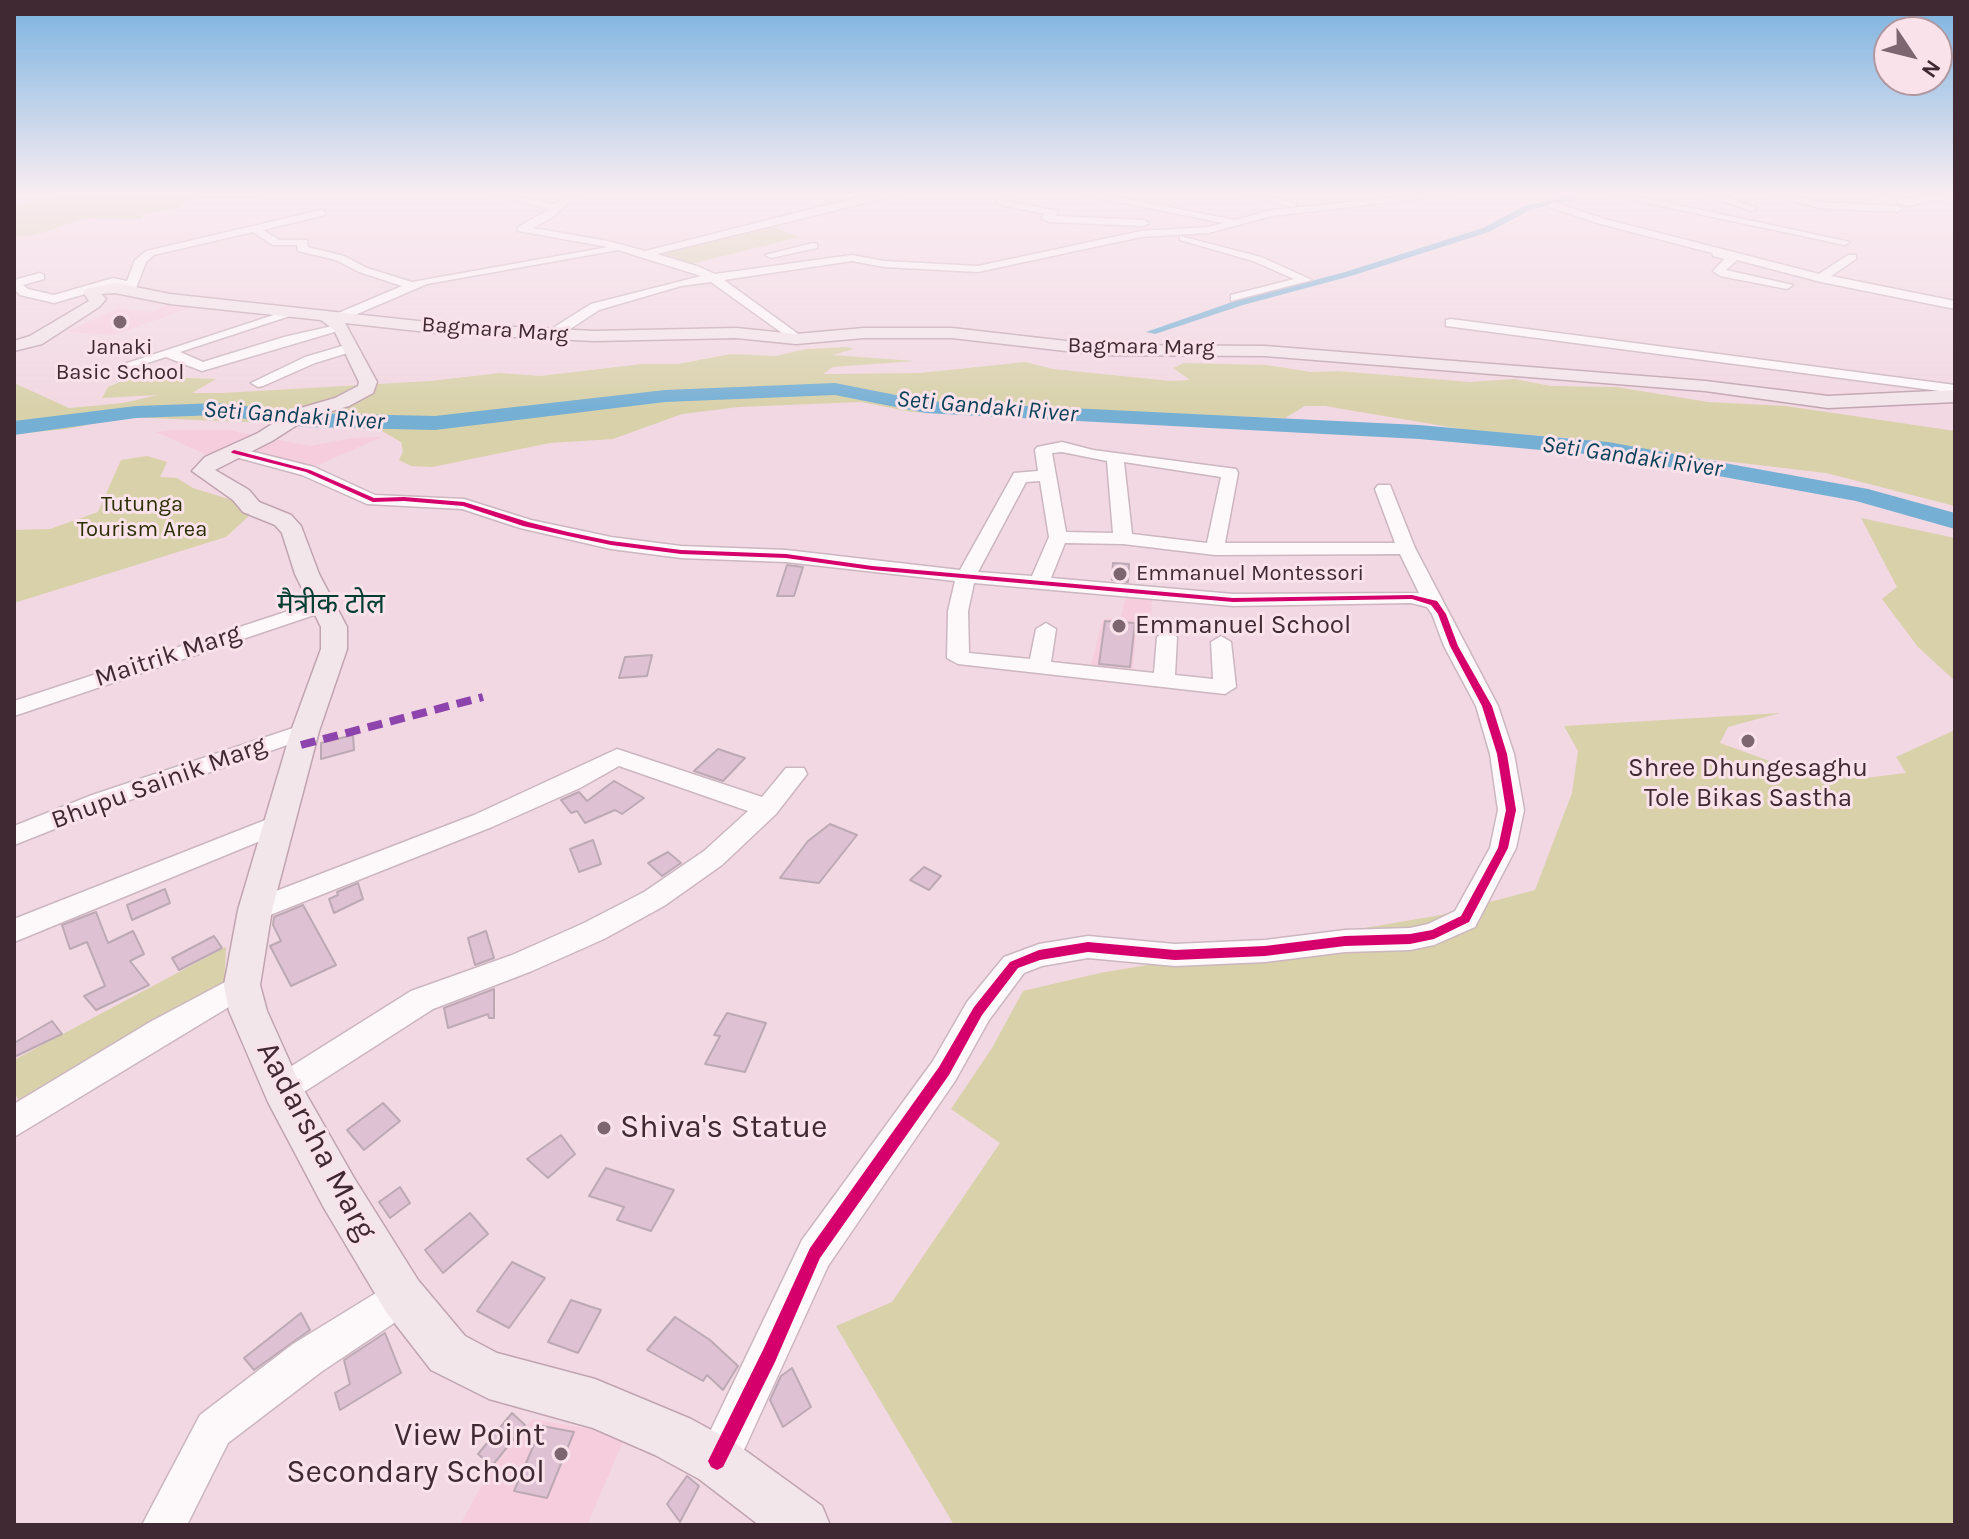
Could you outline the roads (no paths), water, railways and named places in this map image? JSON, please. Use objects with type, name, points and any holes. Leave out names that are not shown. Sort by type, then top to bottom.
[{"type":"main road","points":[[14,346],[36,340],[94,304],[98,299],[91,292],[94,290],[115,288],[129,291]]},
{"type":"main road","name":"Bagmara Marg","points":[[129,291],[336,321],[436,328],[662,337],[736,333],[796,339],[864,333],[952,333],[1101,350],[1265,351],[1705,386],[1828,402],[1955,396]]},
{"type":"main road","points":[[234,452],[293,419],[342,402],[367,389],[368,382],[336,321]]},
{"type":"main road","name":"Aadarsha Marg","points":[[234,452],[212,461],[202,471],[241,495],[251,507],[283,520],[293,531],[322,606],[334,627],[334,649],[305,731],[255,910],[242,985],[248,1011],[282,1089],[339,1193],[402,1296],[448,1353],[489,1375],[616,1412],[717,1461],[803,1525]]},
{"type":"street","points":[[40,277],[15,283],[24,292],[54,299],[113,282],[123,284],[129,291],[138,267]]},
{"type":"street","points":[[357,267],[410,285]]},
{"type":"street","points":[[167,352],[202,367],[336,321],[410,285],[515,267]]},
{"type":"street","points":[[685,267],[715,279],[796,339]]},
{"type":"street","points":[[698,271],[717,267]]},
{"type":"street","points":[[553,334],[595,307],[680,283],[794,267]]},
{"type":"street","points":[[937,267],[988,267]]},
{"type":"street","points":[[1235,298],[1306,280],[1275,267]]},
{"type":"street","points":[[1723,267],[1719,271],[1724,274],[1796,287]]},
{"type":"street","points":[[1779,267],[1955,305]]},
{"type":"street","points":[[1821,278],[1838,267]]},
{"type":"street","points":[[125,366],[293,313]]},
{"type":"street","points":[[1451,323],[1955,389]]},
{"type":"street","points":[[258,383],[310,360],[349,348]]},
{"type":"street","points":[[1039,583],[1058,537],[1043,450],[1062,447],[1093,455],[1230,473],[1215,549]]},
{"type":"street","points":[[234,452],[308,471],[373,500],[464,504],[526,524],[611,543],[681,552],[786,556],[1233,600],[1412,597],[1434,603]]},
{"type":"street","points":[[1115,456],[1123,539]]},
{"type":"street","points":[[1047,476],[1020,477],[966,576],[958,611],[958,658],[1225,687],[1221,642]]},
{"type":"street","points":[[717,1461],[815,1253],[944,1071],[978,1011],[1014,965],[1039,955],[1088,947],[1175,955],[1265,951],[1345,941],[1410,939],[1434,934],[1465,919],[1503,848],[1511,810],[1502,754],[1487,706],[1406,548],[1384,489]]},
{"type":"street","points":[[1058,537],[1123,539],[1215,549],[1406,548]]},
{"type":"street","name":"Maitrik Marg","points":[[14,709],[322,606]]},
{"type":"street","points":[[1040,665],[1046,629]]},
{"type":"street","points":[[1164,682],[1167,637]]},
{"type":"street","name":"Bhupu Sainik Marg","points":[[14,836],[101,801],[305,731]]},
{"type":"street","points":[[255,910],[483,821],[571,782],[617,757],[767,808]]},
{"type":"street","points":[[282,1089],[422,1000],[522,963],[594,931],[654,899],[713,858],[767,808],[795,774]]},
{"type":"street","points":[[14,931],[278,824]]},
{"type":"street","points":[[14,1122],[242,985]]},
{"type":"street","points":[[163,1525],[183,1493],[214,1429],[307,1358],[402,1296]]},
{"type":"waterway","points":[[1151,332],[1239,303],[1371,267]]},
{"type":"waterway","name":"Seti Gandaki River","points":[[14,428],[136,412],[218,409],[305,420],[435,423],[665,396],[835,389],[926,407],[1419,432],[1608,449],[1859,494],[1955,521]]},
{"type":"place","name":"Janaki Basic School","points":[[120,322]]},
{"type":"place","name":"Emmanuel Montessori","points":[[1120,574]]},
{"type":"place","name":"Emmanuel School","points":[[1119,626]]},
{"type":"place","name":"Shree Dhungesaghu Tole Bikas Sastha","points":[[1748,741]]},
{"type":"place","name":"Shiva's Statue","points":[[604,1128]]},
{"type":"place","name":"View Point Secondary School","points":[[561,1454]]},
{"type":"district","name":"मैत्रीक टोल","points":[[331,605]]},
{"type":"park label","name":"Tutunga Tourism Area","points":[[142,518]]}]
